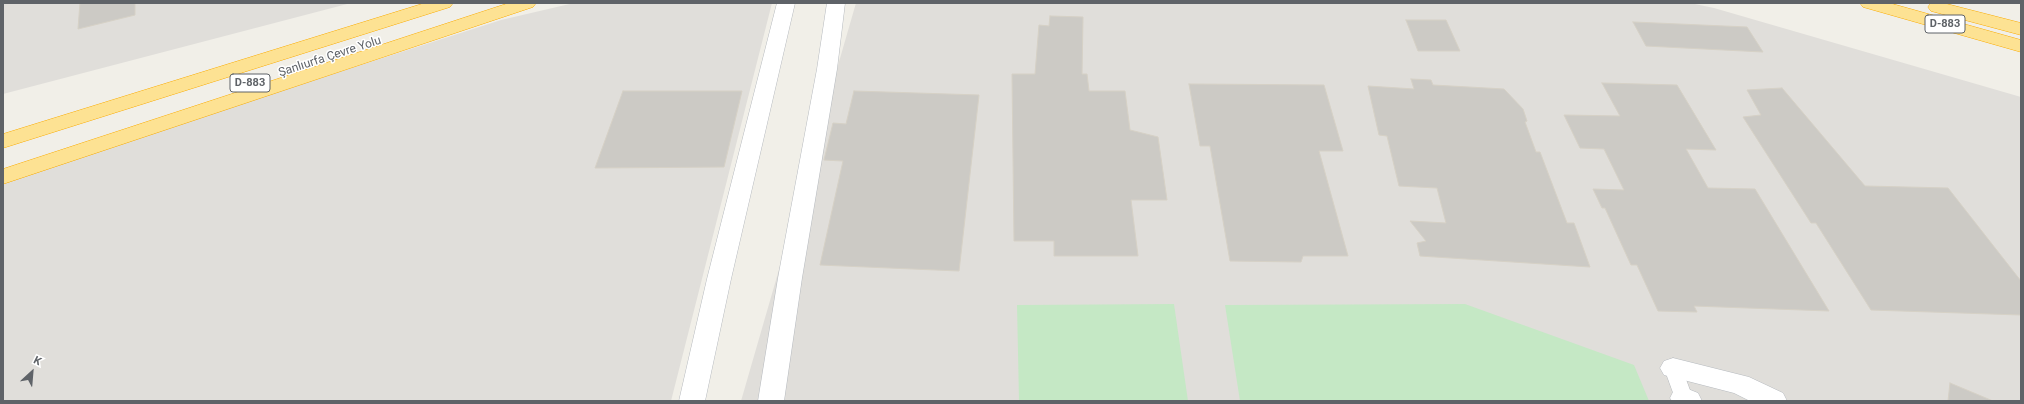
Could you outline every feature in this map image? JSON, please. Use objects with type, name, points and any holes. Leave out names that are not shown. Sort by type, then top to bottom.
[{"type":"highway","points":[[3,130],[404,3]]},
{"type":"highway","name":"Şanlıurfa Çevre Yolu","points":[[3,141],[444,3]]},
{"type":"highway","name":"Şanlıurfa Çevre Yolu","points":[[3,163],[497,3]]},
{"type":"highway","points":[[3,177],[527,3]]},
{"type":"highway","name":"D-883","points":[[1869,3],[2021,46]]},
{"type":"highway","name":"D-883","points":[[1920,3],[2021,29]]},
{"type":"street","points":[[692,401],[721,271],[786,3]]},
{"type":"street","points":[[771,401],[790,278],[827,69],[836,3]]},
{"type":"street","points":[[1673,368],[1685,400]]},
{"type":"street","points":[[1673,368],[1740,384],[1774,401]]},
{"type":"shaded area","points":[[3,3],[351,3],[3,94]]},
{"type":"shaded area","points":[[574,3],[772,3],[671,401],[3,401],[3,180],[501,20]]},
{"type":"shaded area","points":[[856,3],[1690,3],[1714,8],[2021,97],[2021,401],[741,401]]},
{"type":"green space","points":[[1174,304],[1188,401],[1019,401],[1017,305]]},
{"type":"green space","points":[[1465,304],[1634,365],[1649,401],[1240,401],[1225,305]]},
{"type":"building","points":[[80,3],[135,3],[135,15],[78,29]]},
{"type":"building","points":[[1050,16],[1083,17],[1082,74],[1087,74],[1089,91],[1125,91],[1130,130],[1158,137],[1167,200],[1131,200],[1138,256],[1054,256],[1054,241],[1014,241],[1012,74],[1035,74],[1039,25],[1049,26]]},
{"type":"building","points":[[1406,20],[1446,20],[1460,51],[1418,51]]},
{"type":"building","points":[[1633,22],[1747,27],[1763,52],[1646,46]]},
{"type":"building","points":[[1411,79],[1431,80],[1433,85],[1504,89],[1523,109],[1527,121],[1525,122],[1536,152],[1540,152],[1567,223],[1574,223],[1590,267],[1420,256],[1417,243],[1426,241],[1410,221],[1446,223],[1437,188],[1399,186],[1387,136],[1379,135],[1368,86],[1414,89]]},
{"type":"building","points":[[1602,83],[1677,85],[1716,150],[1686,149],[1708,188],[1755,189],[1829,311],[1694,306],[1697,312],[1658,311],[1637,265],[1631,265],[1605,208],[1602,208],[1593,189],[1624,190],[1604,149],[1580,148],[1564,115],[1620,116]]},
{"type":"building","points":[[1189,84],[1324,85],[1343,151],[1319,151],[1348,256],[1303,256],[1301,262],[1230,261],[1210,146],[1200,146]]},
{"type":"building","points":[[1782,88],[1865,186],[1948,188],[2021,281],[2021,315],[1871,310],[1816,223],[1811,223],[1743,117],[1761,115],[1747,90]]},
{"type":"building","points":[[623,91],[742,91],[724,167],[595,168]]},
{"type":"building","points":[[854,91],[979,95],[959,271],[820,265],[843,161],[824,160],[833,123],[846,124]]},
{"type":"building","points":[[1950,383],[1993,401],[1948,401]]}]
